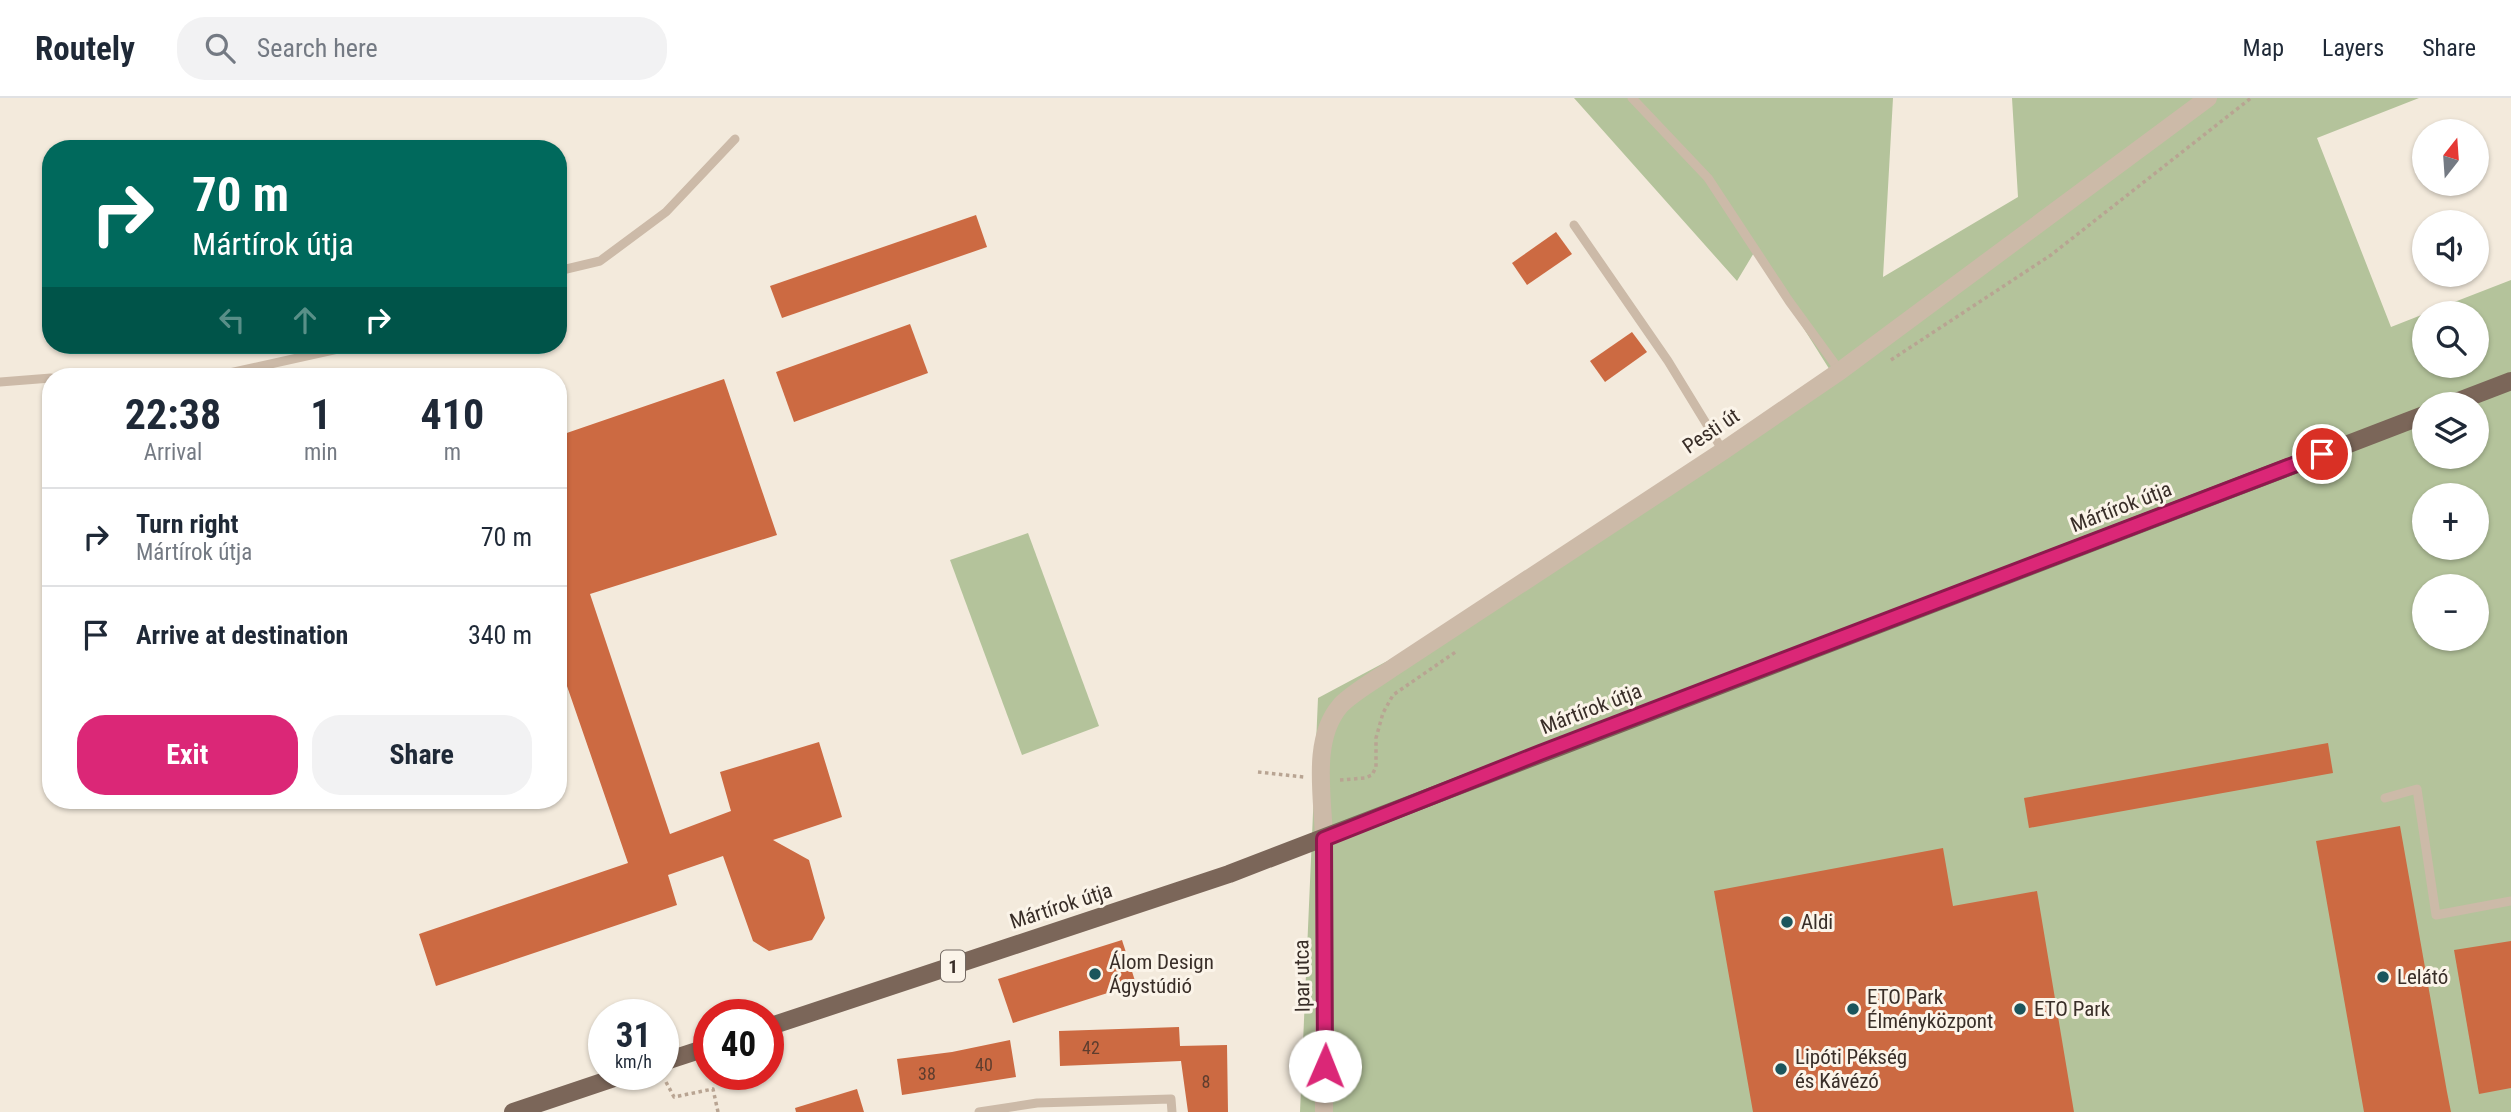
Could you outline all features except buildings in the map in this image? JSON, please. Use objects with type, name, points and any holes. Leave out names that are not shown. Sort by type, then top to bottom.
[{"type":"main road","points":[[2482,392],[2511,381]]},
{"type":"main road","name":"Mártírok útja","points":[[784,1022],[1182,890],[1324,839],[1540,753],[2412,420]]},
{"type":"main road","points":[[513,1112],[588,1087]]},
{"type":"street","name":"Pesti út","points":[[1324,839],[1324,737],[1340,705],[1723,452],[1840,371],[2208,98]]},
{"type":"street","name":"Ipar utca","points":[[1324,839],[1324,1112]]},
{"type":"lane","points":[[1632,98],[1708,178],[1789,301],[1840,371]]},
{"type":"lane","points":[[567,269],[600,261],[666,212],[736,139]]},
{"type":"lane","points":[[1574,225],[1668,360],[1723,452]]},
{"type":"lane","points":[[252,368],[315,354]]},
{"type":"lane","points":[[0,382],[42,379]]},
{"type":"lane","points":[[2385,798],[2417,789],[2437,915],[2511,901]]},
{"type":"lane","points":[[979,1112],[1037,1103],[1171,1098],[1172,1112]]},
{"type":"path","points":[[1887,362],[2051,255],[2251,98]]},
{"type":"path","points":[[1258,772],[1348,781],[1372,775],[1376,767],[1376,738],[1383,713],[1393,695],[1457,650]]},
{"type":"path","points":[[670,1090],[674,1097],[713,1089],[718,1112]]},
{"type":"green space","points":[[1574,98],[1893,98],[1883,277],[2018,197],[2012,98],[2419,98],[2317,138],[2391,327],[2412,319],[2412,378],[2489,378],[2489,301],[2457,301],[2511,280],[2511,1112],[1300,1112],[1318,698],[1481,611],[1833,375],[1755,251],[1737,281]]},
{"type":"green space","points":[[1028,533],[1099,726],[1022,755],[950,560]]},
{"type":"place","name":"Aldi","points":[[1787,922]]},
{"type":"place","name":"Álom Design Ágystúdió","points":[[1095,974]]},
{"type":"place","name":"Lelátó","points":[[2383,977]]},
{"type":"place","name":"ETO Park Élményközpont","points":[[1853,1009]]},
{"type":"place","name":"ETO Park","points":[[2020,1009]]},
{"type":"place","name":"Lipóti Pékség és Kávézó","points":[[1781,1069]]},
{"type":"route","points":[[1325,1066],[1324,839],[1540,753],[2322,454]]}]
